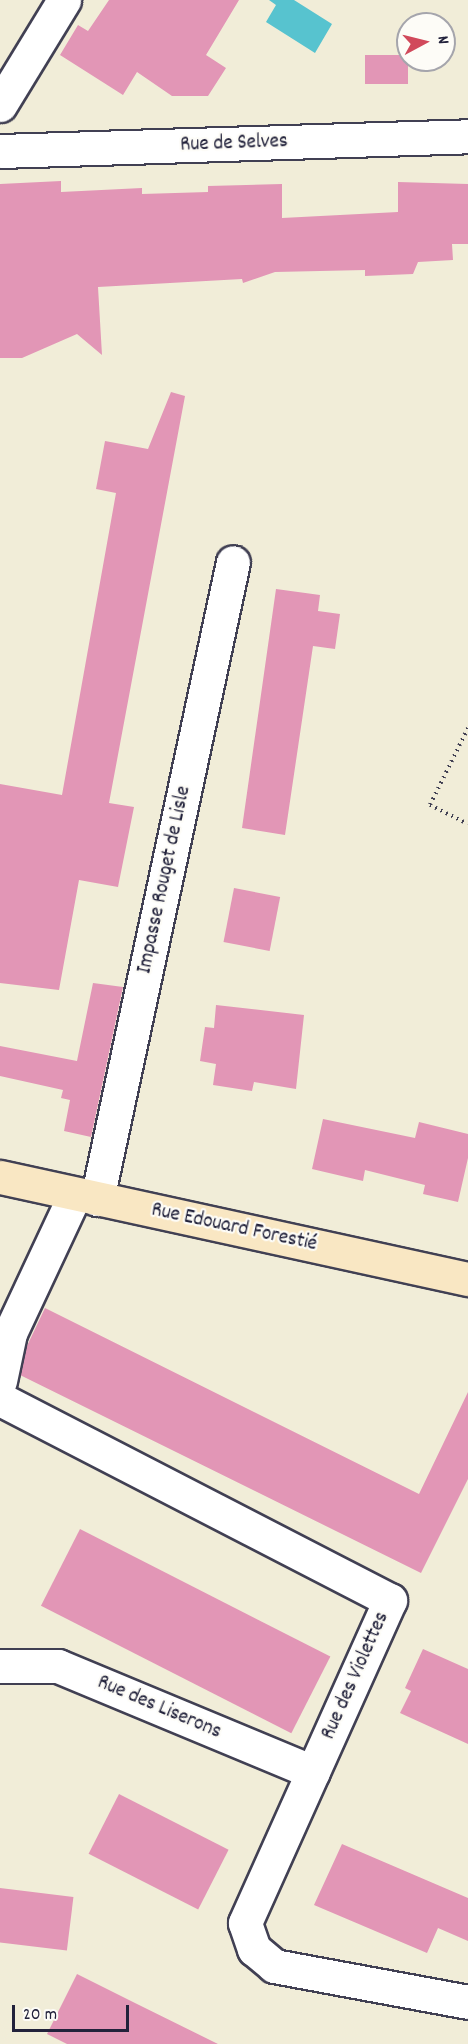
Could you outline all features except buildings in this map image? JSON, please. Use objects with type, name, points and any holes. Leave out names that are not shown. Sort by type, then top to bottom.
[{"type":"street","points":[[0,105],[64,0]]},
{"type":"street","name":"Rue de Selves","points":[[0,152],[468,136]]},
{"type":"street","name":"Impasse Rouget de Lisle","points":[[86,1196],[233,562]]},
{"type":"street","name":"Rue Edouard Forestié","points":[[0,1177],[468,1279]]},
{"type":"street","points":[[0,1381],[10,1333],[86,1196]]},
{"type":"street","name":"Rue des Violettes","points":[[0,1399],[390,1600],[245,1923],[254,1949],[274,1966],[468,2002]]},
{"type":"street","name":"Rue des Liserons","points":[[0,1666],[58,1666],[313,1772]]},
{"type":"path","points":[[468,728],[430,805],[468,824]]},
{"type":"water","points":[[269,0],[294,0],[332,24],[315,53],[266,22],[276,5]]}]
